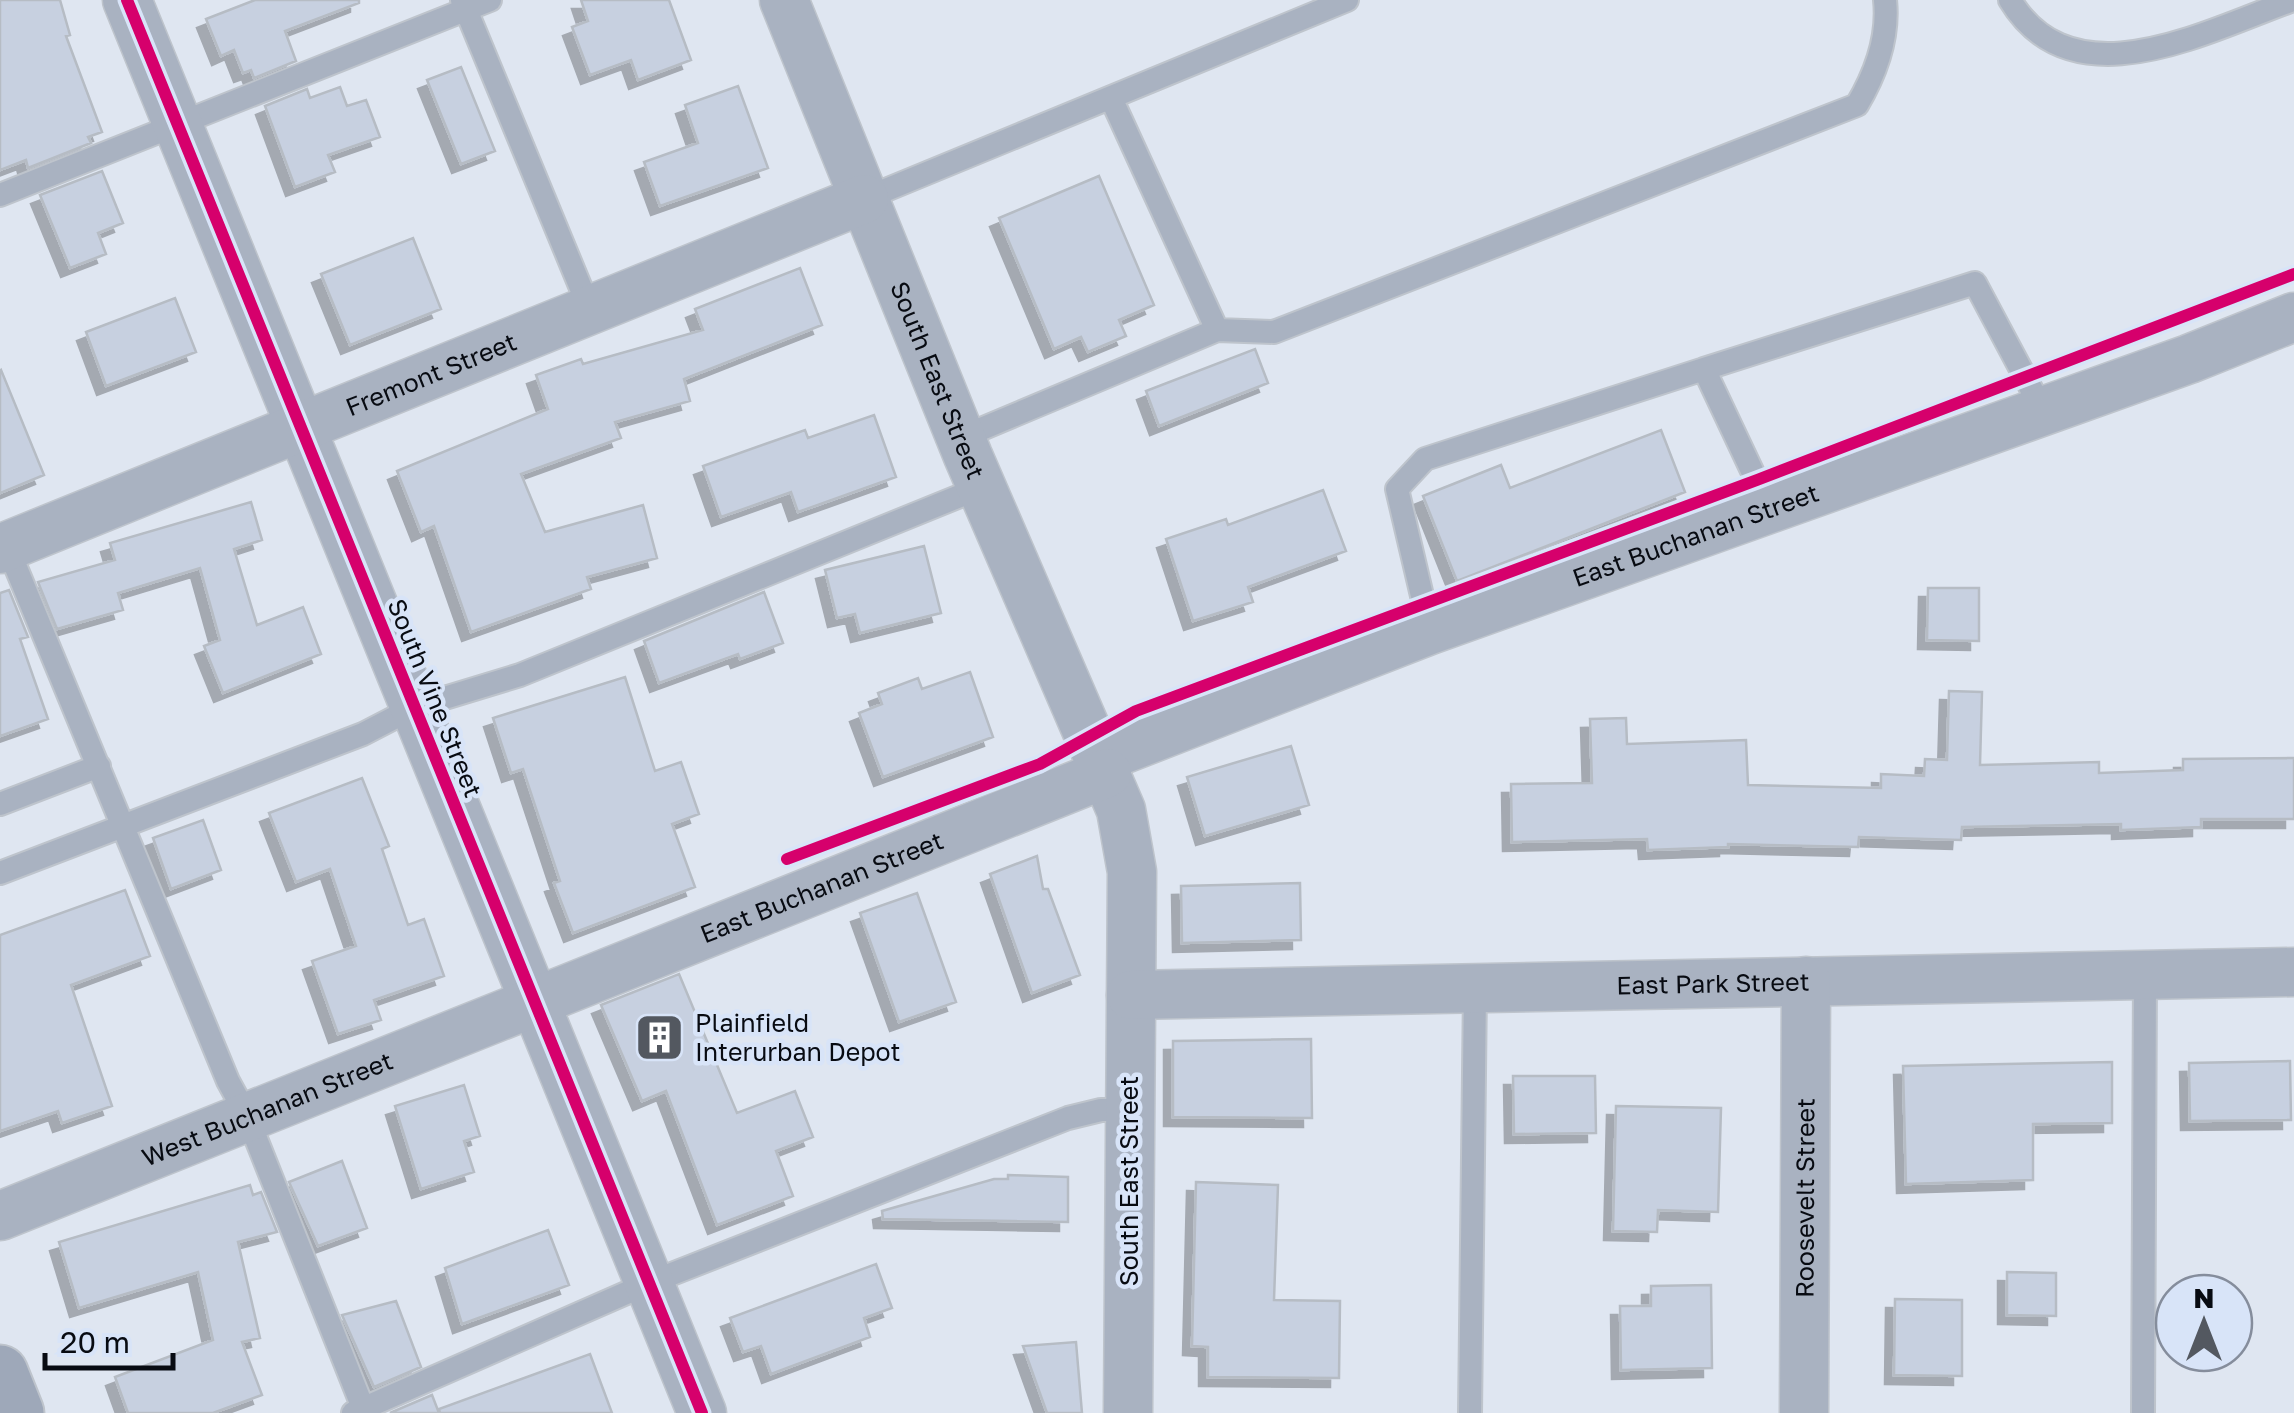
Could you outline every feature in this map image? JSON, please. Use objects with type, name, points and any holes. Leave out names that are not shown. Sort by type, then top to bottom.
[{"type":"main road","points":[[0,1373],[16,1413]]},
{"type":"street","name":"South Vine Street","points":[[127,0],[702,1413]]},
{"type":"street","name":"South East Street","points":[[784,0],[960,438],[1121,810],[1132,872],[1128,1413]]},
{"type":"street","name":"Fremont Street","points":[[4,547],[864,199]]},
{"type":"street","name":"East Buchanan Street","points":[[534,1000],[1430,630],[2294,318]]},
{"type":"street","name":"East Park Street","points":[[1131,995],[2294,972]]},
{"type":"street","name":"Roosevelt Street","points":[[1804,1413],[1806,981]]},
{"type":"street","name":"West Buchanan Street","points":[[0,1216],[534,1000]]},
{"type":"lane","points":[[0,196],[464,5],[490,0]]},
{"type":"lane","points":[[864,199],[1347,0]]},
{"type":"lane","points":[[960,438],[1217,330],[1274,332],[1857,105],[1874,76],[1887,22],[1884,0]]},
{"type":"lane","points":[[2010,0],[2024,24],[2064,50],[2118,55],[2154,49],[2292,0]]},
{"type":"lane","points":[[464,5],[590,310]]},
{"type":"lane","points":[[1111,98],[1217,330]]},
{"type":"lane","points":[[1430,630],[1397,489],[1425,459],[1976,282],[2043,411]]},
{"type":"lane","points":[[1704,369],[1770,510]]},
{"type":"lane","points":[[0,872],[362,734],[415,706],[520,674],[982,487]]},
{"type":"lane","points":[[4,547],[228,1081],[247,1116],[361,1412],[649,1284],[1068,1118],[1100,1110],[1130,1110]]},
{"type":"lane","points":[[0,804],[99,766]]},
{"type":"lane","points":[[2143,1413],[2145,975]]},
{"type":"lane","points":[[1470,1413],[1475,988]]},
{"type":"building","points":[[0,0],[60,0],[70,35],[66,36],[102,132],[88,137],[91,143],[28,168],[26,160],[0,170]]},
{"type":"building","points":[[255,0],[359,3],[285,31],[296,61],[254,78],[251,70],[243,73],[234,50],[221,56],[206,19]]},
{"type":"building","points":[[581,0],[669,0],[691,60],[638,80],[631,60],[590,75],[572,27],[588,21]]},
{"type":"building","points":[[461,67],[495,151],[461,164],[427,80]]},
{"type":"building","points":[[738,86],[768,168],[660,206],[644,162],[698,143],[685,105]]},
{"type":"building","points":[[340,87],[347,106],[366,100],[380,137],[328,155],[335,172],[295,187],[265,106],[307,89],[310,98]]},
{"type":"building","points":[[102,171],[123,223],[98,233],[106,254],[70,268],[40,195]]},
{"type":"building","points":[[1099,176],[1154,305],[1119,320],[1126,336],[1088,352],[1081,337],[1054,349],[999,218]]},
{"type":"building","points":[[413,238],[441,309],[350,345],[321,274]]},
{"type":"building","points":[[800,268],[822,325],[684,379],[690,401],[615,422],[621,438],[521,474],[545,532],[643,505],[657,558],[587,577],[591,589],[471,632],[434,526],[421,532],[397,471],[548,409],[536,375],[581,359],[583,364],[703,330],[695,309]]},
{"type":"building","points":[[175,298],[196,352],[106,386],[86,332]]},
{"type":"building","points":[[1255,349],[1268,383],[1159,426],[1146,391]]},
{"type":"building","points":[[0,371],[44,475],[0,493]]},
{"type":"building","points":[[874,415],[896,477],[798,512],[791,492],[721,517],[703,466],[805,430],[808,438]]},
{"type":"building","points":[[1661,430],[1685,492],[1457,581],[1423,496],[1501,465],[1510,488]]},
{"type":"building","points":[[1323,490],[1346,551],[1248,587],[1253,602],[1193,621],[1166,539],[1226,519],[1228,525]]},
{"type":"building","points":[[251,502],[262,540],[234,549],[257,625],[303,607],[321,654],[223,693],[204,646],[220,640],[200,568],[118,593],[123,610],[57,629],[38,582],[115,560],[110,543]]},
{"type":"building","points":[[924,546],[941,613],[860,633],[855,614],[837,618],[825,570]]},
{"type":"building","points":[[1928,588],[1979,588],[1979,641],[1927,640]]},
{"type":"building","points":[[9,590],[28,637],[20,639],[48,719],[0,736],[0,593]]},
{"type":"building","points":[[764,592],[783,643],[740,659],[738,654],[659,683],[644,641]]},
{"type":"building","points":[[970,672],[993,737],[883,777],[859,713],[882,704],[878,693],[918,678],[922,689]]},
{"type":"building","points":[[625,677],[655,771],[681,762],[699,814],[672,824],[695,887],[573,933],[554,883],[560,881],[523,769],[511,773],[493,718]]},
{"type":"building","points":[[1949,691],[1982,692],[1980,765],[2099,762],[2099,773],[2183,770],[2183,759],[2294,758],[2294,819],[2201,819],[2201,827],[2121,830],[2121,824],[1962,827],[1961,840],[1859,837],[1858,847],[1728,844],[1648,850],[1647,839],[1512,842],[1511,784],[1592,783],[1590,719],[1626,718],[1627,744],[1746,740],[1748,785],[1881,788],[1881,774],[1924,776],[1925,759],[1947,760]]},
{"type":"building","points":[[1291,746],[1309,805],[1205,836],[1187,777]]},
{"type":"building","points":[[362,778],[389,846],[382,849],[408,925],[424,919],[444,976],[374,1000],[381,1020],[338,1034],[312,961],[356,946],[330,869],[296,882],[269,813]]},
{"type":"building","points":[[203,820],[221,870],[171,889],[153,838]]},
{"type":"building","points":[[1037,856],[1043,889],[1048,889],[1080,975],[1032,993],[990,874]]},
{"type":"building","points":[[1300,883],[1301,940],[1182,943],[1181,886]]},
{"type":"building","points":[[125,890],[150,956],[71,985],[112,1106],[62,1123],[58,1111],[0,1131],[0,935]]},
{"type":"building","points":[[917,893],[956,1002],[899,1022],[860,913]]},
{"type":"building","points":[[679,974],[737,1113],[795,1091],[813,1137],[776,1151],[793,1196],[717,1225],[666,1091],[642,1101],[601,1005]]},
{"type":"building","points":[[1311,1039],[1312,1118],[1173,1117],[1173,1041]]},
{"type":"building","points":[[2290,1061],[2291,1120],[2190,1121],[2189,1063]]},
{"type":"building","points":[[2112,1062],[2112,1123],[2033,1124],[2033,1180],[1906,1184],[1903,1066]]},
{"type":"building","points":[[1513,1076],[1595,1076],[1596,1133],[1514,1134]]},
{"type":"building","points":[[464,1085],[480,1136],[464,1141],[474,1172],[421,1189],[395,1106]]},
{"type":"building","points":[[1616,1106],[1721,1108],[1718,1212],[1658,1210],[1657,1232],[1613,1231]]},
{"type":"building","points":[[342,1161],[367,1228],[318,1246],[289,1182]]},
{"type":"building","points":[[1008,1175],[1068,1177],[1068,1222],[883,1219],[882,1211],[994,1179],[1008,1179]]},
{"type":"building","points":[[1196,1182],[1278,1185],[1274,1300],[1340,1301],[1339,1378],[1208,1377],[1208,1347],[1192,1346]]},
{"type":"building","points":[[250,1185],[253,1195],[261,1192],[277,1232],[238,1242],[260,1338],[242,1342],[262,1395],[213,1413],[128,1413],[115,1377],[213,1340],[198,1272],[79,1308],[59,1242]]},
{"type":"building","points":[[548,1230],[569,1285],[462,1324],[445,1268]]},
{"type":"building","points":[[876,1264],[892,1308],[864,1318],[870,1337],[771,1374],[761,1346],[743,1352],[730,1318]]},
{"type":"building","points":[[2007,1272],[2056,1273],[2056,1316],[2007,1315]]},
{"type":"building","points":[[1711,1285],[1712,1368],[1621,1370],[1620,1306],[1651,1306],[1651,1286]]},
{"type":"building","points":[[1895,1299],[1962,1300],[1962,1376],[1894,1375]]},
{"type":"building","points":[[396,1301],[421,1367],[374,1387],[342,1315]]},
{"type":"building","points":[[1076,1342],[1082,1413],[1047,1413],[1023,1346]]},
{"type":"building","points":[[590,1354],[612,1413],[440,1413],[439,1409]]},
{"type":"building","points":[[432,1395],[439,1413],[390,1413]]},
{"type":"cycle path","points":[[127,0],[702,1413]]},
{"type":"cycle path","points":[[787,859],[1040,764],[1136,711],[1757,480],[2294,274]]},
{"type":"place","name":"Plainfield Interurban Depot","points":[[660,1037]]}]
